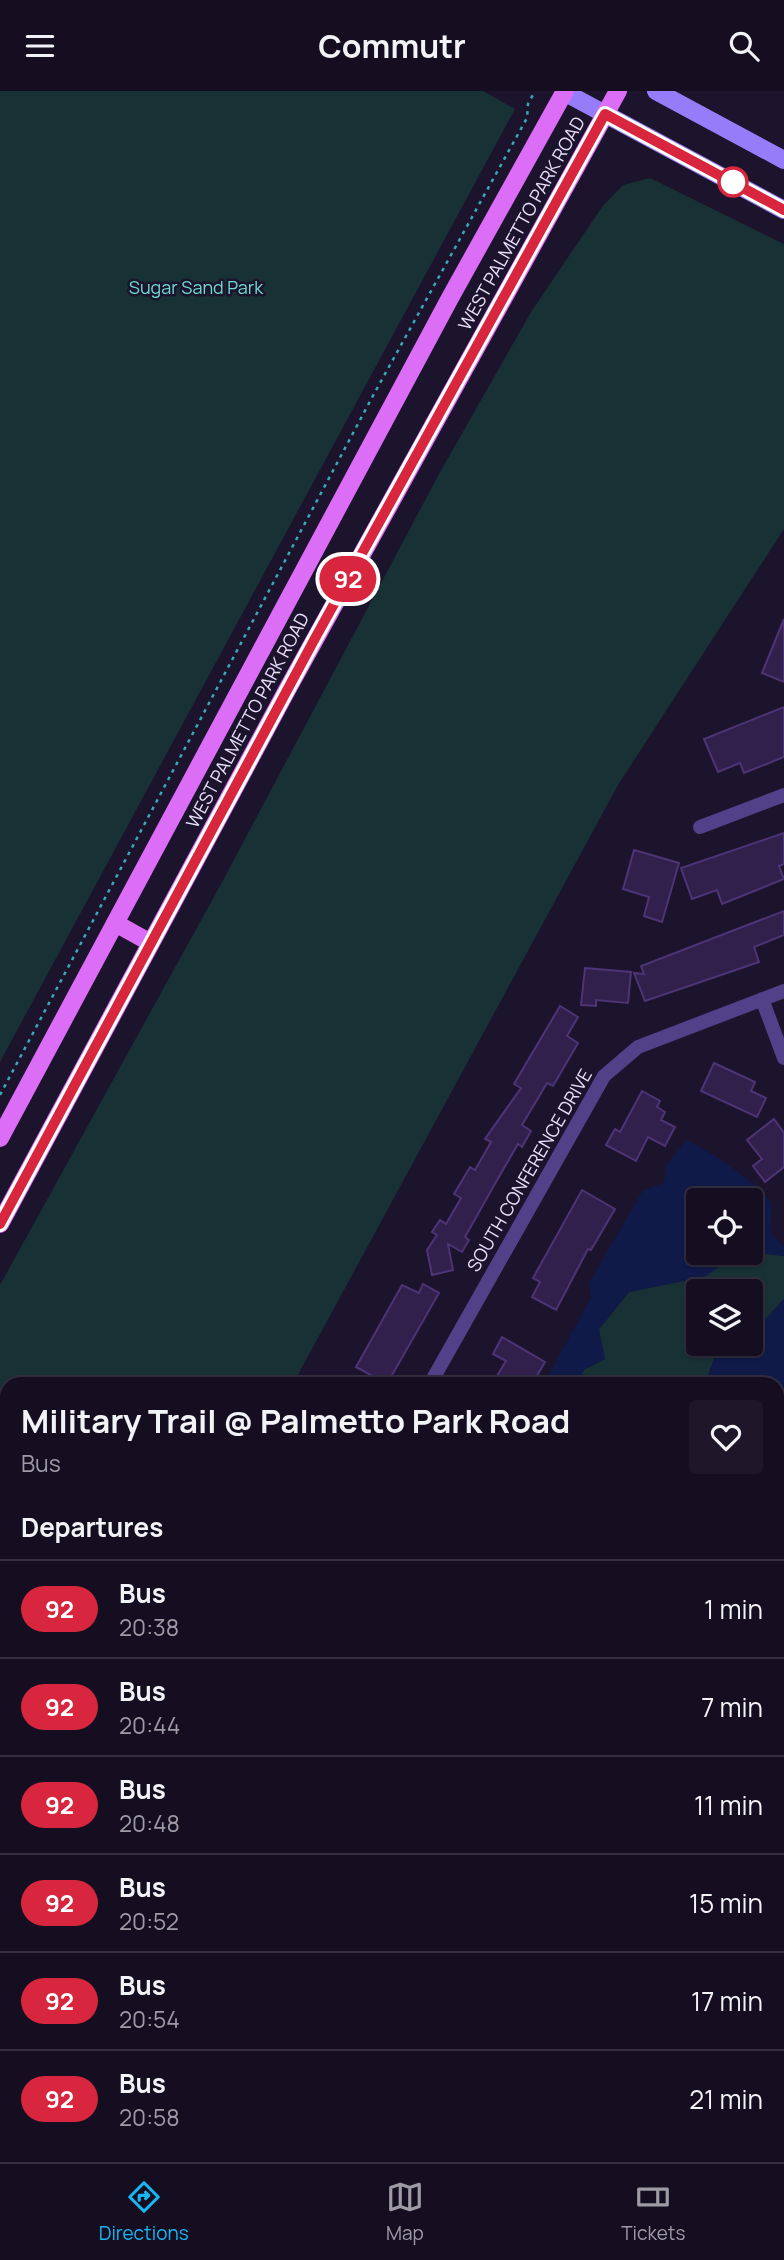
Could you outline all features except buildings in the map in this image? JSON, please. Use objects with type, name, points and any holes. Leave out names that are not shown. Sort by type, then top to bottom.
[{"type":"main road","name":"WEST PALMETTO PARK ROAD","points":[[0,1224],[398,487],[618,91]]},
{"type":"main road","points":[[656,91],[784,160]]},
{"type":"main road","name":"WEST PALMETTO PARK ROAD","points":[[0,1138],[450,298],[565,92]]},
{"type":"main road","points":[[565,92],[784,210]]},
{"type":"main road","points":[[116,923],[151,943]]},
{"type":"street","points":[[700,827],[784,795]]},
{"type":"street","name":"SOUTH CONFERENCE DRIVE","points":[[434,1377],[604,1076],[638,1047],[784,991]]},
{"type":"street","points":[[762,999],[784,1058]]},
{"type":"path","points":[[0,1095],[375,392],[527,118],[528,104],[535,91]]},
{"type":"green space","name":"Sugar Sand Park","points":[[0,91],[483,91],[515,109],[0,1062]]},
{"type":"green space","points":[[650,178],[784,244],[784,529],[618,785],[297,1377],[0,1377],[0,1285],[221,884],[439,474],[531,312],[602,207],[623,185]]},
{"type":"green space","points":[[763,1253],[784,1256],[784,1299],[763,1322],[763,1279],[690,1279],[704,1276],[721,1265],[763,1265]]},
{"type":"green space","points":[[686,1280],[686,1356],[715,1356],[708,1377],[581,1377],[599,1329],[629,1292]]},
{"type":"water","points":[[686,1140],[732,1167],[757,1188],[686,1188],[686,1265],[722,1265],[704,1277],[629,1292],[599,1329],[605,1359],[584,1370],[581,1377],[548,1377],[591,1297],[589,1283],[643,1190],[664,1183],[667,1164]]},
{"type":"water","points":[[763,1194],[772,1203],[771,1233],[784,1247],[784,1256],[763,1253]]},
{"type":"water","points":[[784,1299],[784,1377],[707,1377],[715,1356],[763,1356],[763,1322]]},
{"type":"bus line","name":"92","points":[[0,1224],[313,642],[605,114],[784,210]]}]
